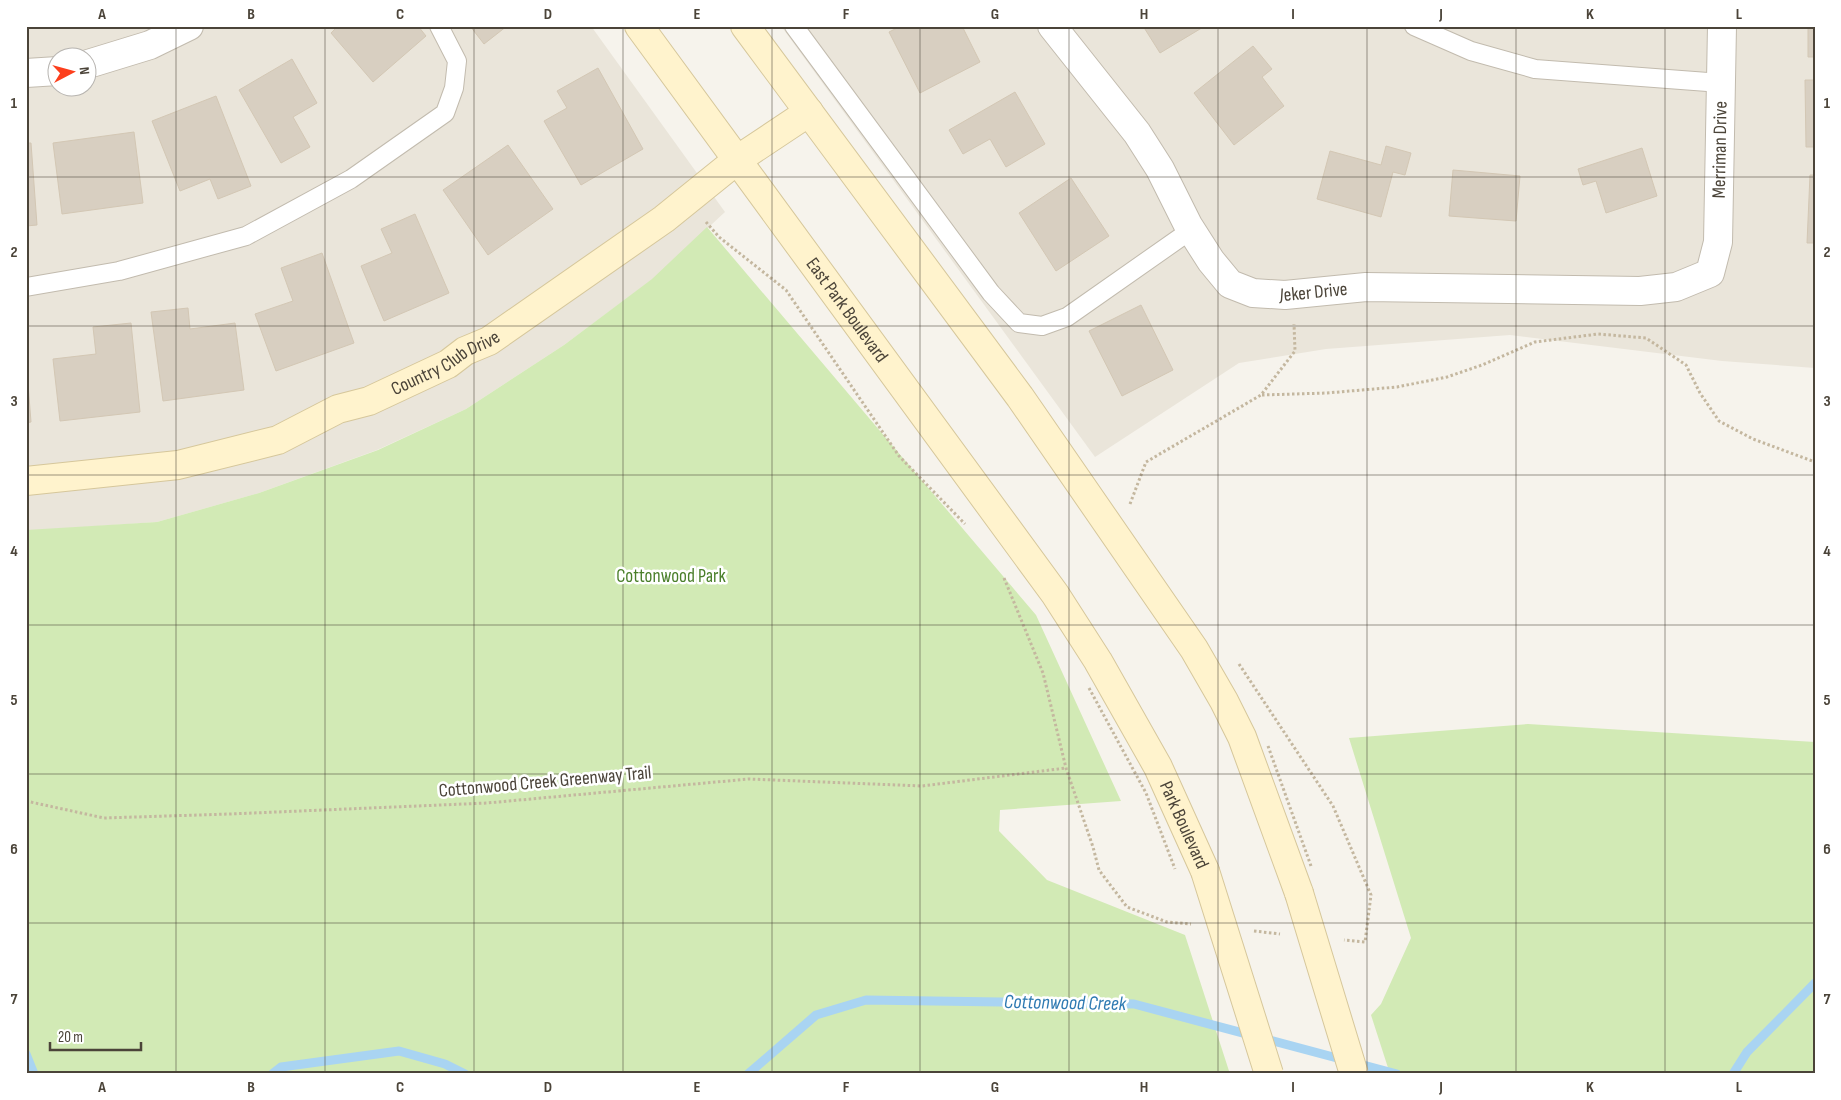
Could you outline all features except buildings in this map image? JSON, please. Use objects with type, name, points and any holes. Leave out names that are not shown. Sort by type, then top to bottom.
[{"type":"main road","name":"East Park Boulevard","points":[[639,26],[1055,594]]},
{"type":"main road","points":[[745,26],[1020,397],[1155,592],[1194,650],[1224,700],[1242,737],[1256,773],[1298,893],[1354,1074]]},
{"type":"main road","name":"Country Club Drive","points":[[26,481],[178,465],[278,440],[338,409],[369,401],[448,364],[465,351],[489,341],[664,219],[737,160],[809,112]]},
{"type":"main road","name":"Park Boulevard","points":[[1055,594],[1098,661],[1158,767],[1205,871],[1269,1074]]},
{"type":"street","points":[[98,61],[150,46],[190,26]]},
{"type":"street","name":"Jeker Drive","points":[[1052,26],[1137,133],[1160,169],[1191,230],[1211,261],[1230,284],[1253,293],[1292,294],[1366,287],[1640,291],[1676,287],[1710,273]]},
{"type":"street","name":"Merriman Drive","points":[[1710,273],[1718,242],[1722,26]]},
{"type":"street","points":[[26,73],[48,72]]},
{"type":"lane","points":[[26,287],[119,271],[246,236],[351,179],[445,113],[454,88],[457,61],[440,26]]},
{"type":"lane","points":[[794,26],[986,285],[1019,323],[1042,326],[1067,317],[1191,230]]},
{"type":"lane","points":[[1414,26],[1471,51],[1535,69],[1721,83]]},
{"type":"path","points":[[688,200],[719,237],[786,290],[899,456],[966,526]]},
{"type":"path","points":[[1130,504],[1146,462],[1261,395],[1295,351],[1292,294]]},
{"type":"path","points":[[1261,395],[1327,393],[1397,387],[1447,377],[1482,365],[1535,342],[1598,334],[1646,338],[1686,365],[1700,392],[1719,421],[1753,439],[1815,462]]},
{"type":"path","points":[[1002,576],[1007,582],[1043,673],[1066,768],[1093,846],[1099,870],[1127,907],[1167,922],[1197,925]]},
{"type":"path","points":[[1238,661],[1333,806],[1371,895],[1365,942],[1335,939]]},
{"type":"path","points":[[1089,688],[1146,793],[1177,874]]},
{"type":"path","name":"Cottonwood Creek Greenway Trail","points":[[26,801],[104,818],[487,802],[748,779],[922,786],[1066,768]]},
{"type":"path","points":[[1192,922],[1196,931]]},
{"type":"path","points":[[1246,930],[1286,934]]},
{"type":"shaded area","points":[[26,26],[591,26],[725,212],[653,279],[564,345],[466,409],[377,450],[259,493],[157,522],[26,531]]},
{"type":"shaded area","points":[[781,26],[1815,26],[1815,368],[1722,361],[1510,335],[1326,349],[1239,363],[1095,457]]},
{"type":"green space","name":"Cottonwood Park","points":[[707,227],[1036,615],[1121,801],[1000,810],[999,831],[1047,880],[1185,935],[1230,1074],[26,1074],[26,530],[157,522],[259,493],[378,450],[466,409],[564,345],[652,279]]},
{"type":"green space","points":[[1528,724],[1815,742],[1815,1074],[1390,1074],[1371,1015],[1381,1004],[1411,938],[1349,738]]},
{"type":"waterway","name":"Cottonwood Creek","points":[[1733,1074],[1747,1052],[1815,983]]},
{"type":"waterway","name":"Cottonwood Creek","points":[[748,1074],[816,1015],[866,1000],[1134,1004],[1397,1074]]},
{"type":"waterway","name":"Cottonwood Creek","points":[[272,1074],[281,1067],[399,1051],[445,1064],[465,1074]]},
{"type":"waterway","name":"Cottonwood Creek","points":[[26,1054],[34,1074]]}]
